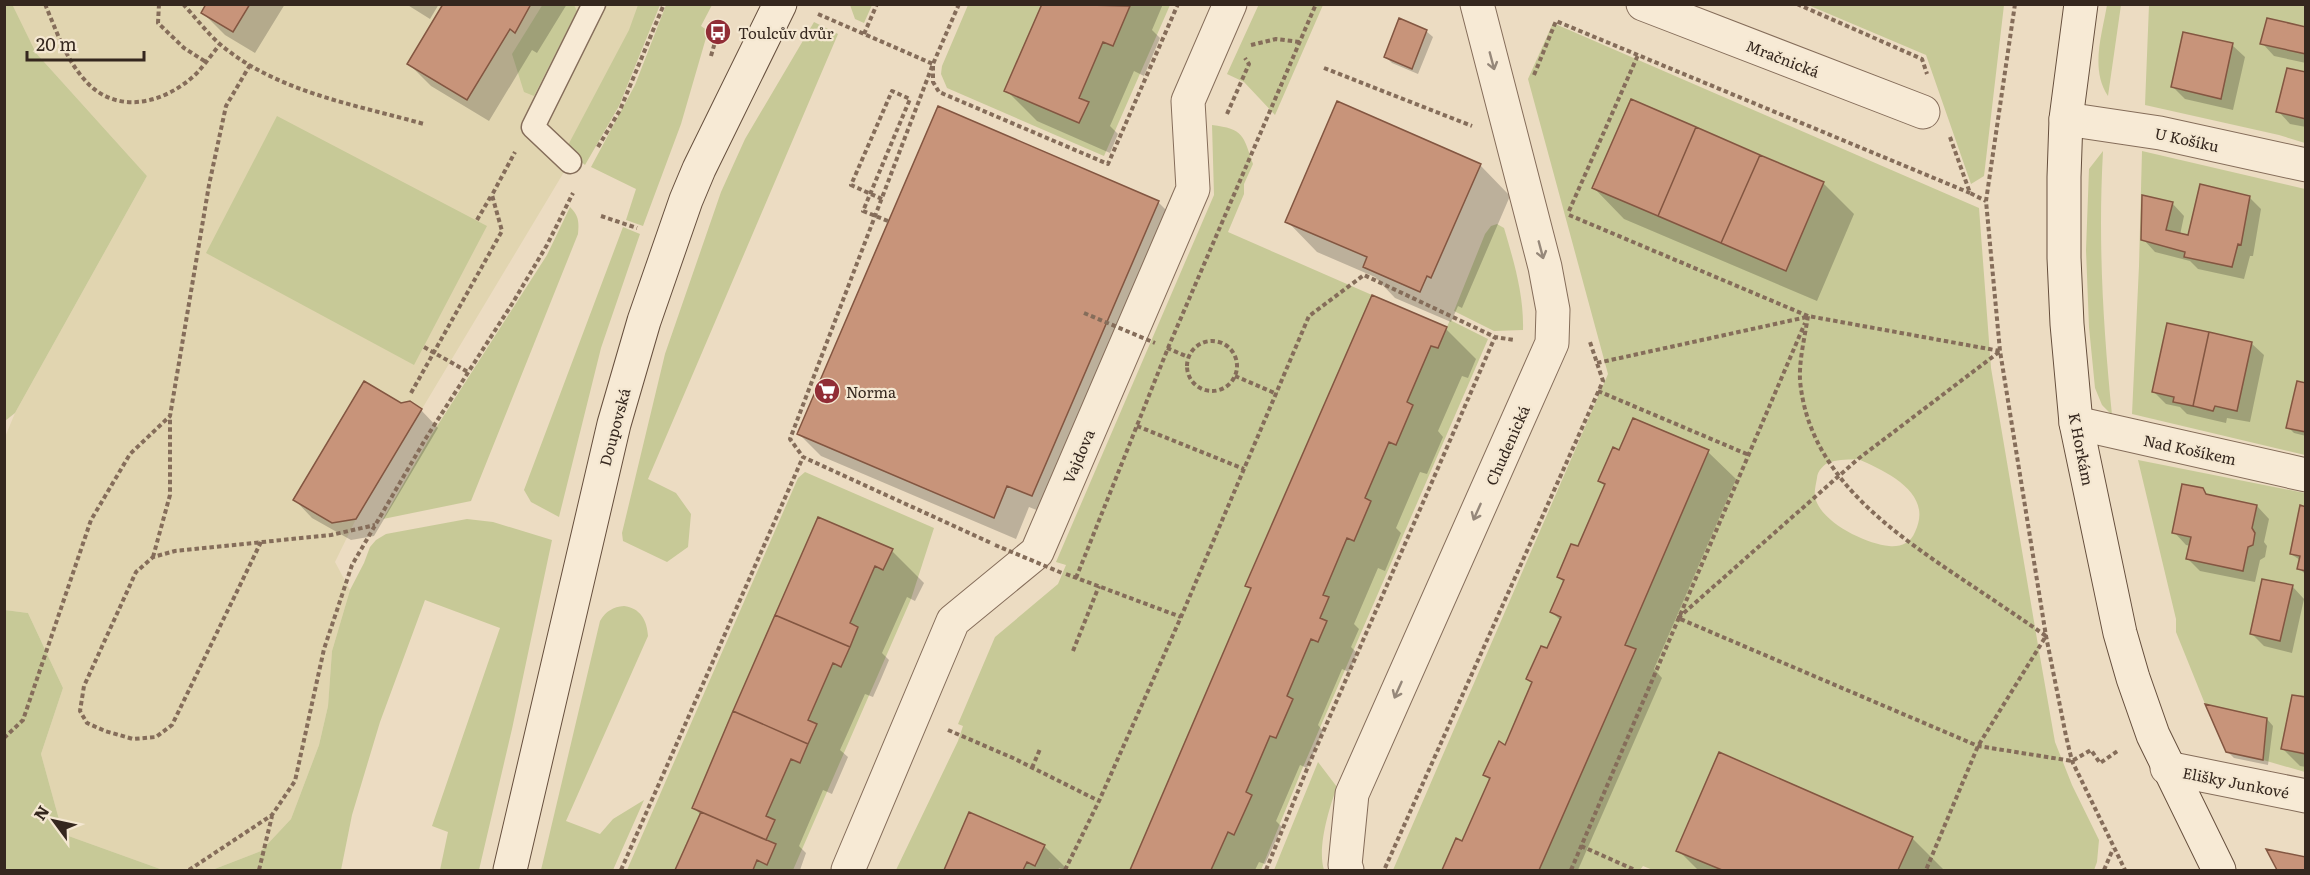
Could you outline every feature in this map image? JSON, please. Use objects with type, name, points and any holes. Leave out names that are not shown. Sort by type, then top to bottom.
[{"type":"street","name":"Doupovská","points":[[510,870],[614,424],[644,321],[699,169],[780,4]]},
{"type":"street","name":"Vajdova","points":[[848,870],[953,621],[1037,552],[1193,189],[1188,100],[1230,4]]},
{"type":"street","name":"Chudenická","points":[[1347,870],[1345,865],[1352,794],[1552,343],[1553,310],[1545,267],[1477,4]]},
{"type":"street","name":"Mračnická","points":[[1643,4],[1923,112]]},
{"type":"street","name":"K Horkám","points":[[2081,4],[2066,119],[2064,258],[2069,366],[2076,423],[2120,633],[2145,716],[2167,768],[2219,870]]},
{"type":"street","name":"U Košíku","points":[[2066,119],[2160,133],[2306,165]]},
{"type":"street","name":"Nad Košíkem","points":[[2076,423],[2306,475]]},
{"type":"street","name":"Elišky Junkové","points":[[2167,768],[2306,796]]},
{"type":"lane","points":[[570,162],[533,127],[594,4]]},
{"type":"path","points":[[45,4],[76,69],[85,81],[114,100],[135,103],[160,98],[174,91],[197,73],[220,44]]},
{"type":"path","points":[[159,4],[159,22],[184,48],[206,62]]},
{"type":"path","points":[[183,4],[220,44],[250,65],[307,92],[424,124]]},
{"type":"path","points":[[593,156],[620,110],[664,4]]},
{"type":"path","points":[[864,34],[877,4]]},
{"type":"path","points":[[959,4],[933,64],[790,439],[803,457],[995,545],[1062,573],[1181,617]]},
{"type":"path","points":[[933,64],[933,82],[939,92],[1108,165],[1178,4]]},
{"type":"path","points":[[1076,578],[1168,348],[1316,4]]},
{"type":"path","points":[[1797,4],[1922,59],[1929,80]]},
{"type":"path","points":[[2015,4],[1986,201],[2000,351],[2046,636],[2072,762],[2125,870]]},
{"type":"path","points":[[818,14],[933,64]]},
{"type":"path","points":[[1528,72],[1531,83],[1556,21],[1986,201]]},
{"type":"path","points":[[1248,45],[1276,39],[1300,42]]},
{"type":"path","points":[[1568,214],[1638,55]]},
{"type":"path","points":[[1224,122],[1249,64],[1244,56]]},
{"type":"path","points":[[153,557],[170,495],[170,416],[209,185],[226,106],[250,65]]},
{"type":"path","points":[[1324,68],[1483,130]]},
{"type":"path","points":[[882,199],[851,185],[892,91],[910,99],[863,211],[888,221]]},
{"type":"path","points":[[1923,112],[1944,121],[1970,193]]},
{"type":"path","points":[[477,220],[510,159],[533,127]]},
{"type":"path","points":[[259,870],[272,815],[294,781],[324,649],[352,565],[426,438],[541,255],[577,185]]},
{"type":"path","points":[[411,393],[502,231],[492,195]]},
{"type":"path","points":[[1228,195],[1230,205]]},
{"type":"path","points":[[1565,203],[1570,226]]},
{"type":"path","points":[[1568,214],[1808,316],[2000,351]]},
{"type":"path","points":[[601,216],[639,229]]},
{"type":"path","points":[[1065,870],[1099,801],[1181,617],[1309,316],[1364,275],[1495,337],[1307,769],[1266,870]]},
{"type":"path","points":[[1084,313],[1188,357]]},
{"type":"path","points":[[1597,363],[1808,316]]},
{"type":"path","points":[[1571,870],[1808,316]]},
{"type":"path","points":[[1808,316],[1800,378],[1802,389],[1813,432],[1838,477],[1869,510],[1908,543],[2046,636]]},
{"type":"path","points":[[1209,340],[1218,341],[1226,345],[1236,359],[1235,376],[1222,388],[1205,390],[1191,380],[1187,372],[1188,357],[1199,344],[1209,340]]},
{"type":"path","points":[[1384,870],[1603,381],[1590,342]]},
{"type":"path","points":[[424,346],[468,372]]},
{"type":"path","points":[[1678,618],[1858,459],[2000,351]]},
{"type":"path","points":[[1235,376],[1277,394]]},
{"type":"path","points":[[1598,391],[1749,455]]},
{"type":"path","points":[[4,738],[23,720],[91,520],[130,454],[170,416]]},
{"type":"path","points":[[1137,426],[1245,469]]},
{"type":"path","points":[[621,870],[803,457]]},
{"type":"path","points":[[261,542],[172,725],[156,736],[133,739],[87,723],[80,711],[84,686],[136,572],[153,557],[175,551],[261,542],[331,535],[376,525]]},
{"type":"path","points":[[1074,651],[1099,586]]},
{"type":"path","points":[[1678,618],[1978,746],[2072,762],[2091,750],[2100,763],[2121,748]]},
{"type":"path","points":[[1926,870],[1978,746],[2046,636]]},
{"type":"path","points":[[974,741],[1099,801]]},
{"type":"path","points":[[1032,768],[1040,749]]},
{"type":"path","points":[[189,870],[272,815]]},
{"type":"path","points":[[1581,846],[1635,870]]},
{"type":"path","points":[[2104,870],[2113,848]]},
{"type":"shaded area","points":[[12,5],[649,5],[570,162],[356,519],[335,562],[350,590],[332,651],[328,706],[319,745],[291,819],[261,851],[212,870],[163,870],[63,834],[41,754],[63,688],[28,613],[5,610],[5,437],[15,413],[147,176],[36,53]]},
{"type":"green space","points":[[12,4],[36,53],[147,176],[15,413],[5,421],[4,5]]},
{"type":"green space","points":[[543,4],[574,5],[577,11],[534,96],[524,92],[512,54]]},
{"type":"green space","points":[[1259,4],[1323,5],[1275,115],[1244,82],[1227,74]]},
{"type":"green space","points":[[638,5],[660,5],[619,106],[585,165],[566,149],[629,30]]},
{"type":"green space","points":[[666,5],[712,5],[701,26],[708,31],[681,124],[643,226],[626,220],[636,189],[591,167],[635,85]]},
{"type":"green space","points":[[850,5],[872,5],[864,23],[855,19]]},
{"type":"green space","points":[[968,5],[1042,5],[1004,91],[1079,123],[1088,103],[1079,98],[1103,42],[1113,45],[1130,6],[1127,5],[1170,5],[1104,156],[947,88],[941,74],[942,66]]},
{"type":"green space","points":[[1808,5],[2004,5],[1984,176],[1971,184],[1926,55]]},
{"type":"green space","points":[[2107,5],[2121,5],[2108,96],[2103,86],[2098,63]]},
{"type":"green space","points":[[2149,5],[2305,5],[2305,27],[2267,18],[2260,43],[2305,54],[2305,72],[2287,68],[2276,111],[2305,119],[2305,143],[2145,105]]},
{"type":"green space","points":[[814,22],[838,34],[648,479],[676,493],[691,514],[688,547],[667,562],[623,541],[622,533],[665,354],[721,192],[745,139]]},
{"type":"green space","points":[[1553,23],[1979,208],[1991,368],[2039,651],[2055,742],[2072,785],[2099,840],[2094,870],[1898,870],[1913,837],[1719,753],[1676,850],[1722,870],[1653,870],[1643,866],[1640,870],[1539,870],[1635,650],[1625,645],[1709,451],[1633,418],[1619,450],[1613,447],[1605,484],[1578,546],[1571,544],[1557,577],[1564,580],[1550,612],[1561,617],[1547,648],[1540,646],[1526,679],[1532,682],[1505,745],[1498,742],[1484,775],[1490,778],[1462,841],[1456,838],[1442,870],[1393,870],[1608,374],[1528,79]],"holes":[[[1631,99],[1824,182],[1786,271],[1592,188]],[[1858,459],[1882,470],[1913,495],[1918,506],[1919,518],[1913,536],[1904,544],[1889,546],[1868,541],[1835,523],[1819,506],[1815,492],[1817,476],[1821,468],[1834,461]]]},
{"type":"green space","points":[[277,116],[487,226],[414,365],[206,253]]},
{"type":"green space","points":[[1212,125],[1236,131],[1241,135],[1253,164],[1244,184],[1244,194],[1228,232],[1372,295],[1245,585],[1251,588],[1130,870],[1066,870],[1059,868],[1058,870],[1023,870],[1027,862],[1036,866],[1044,845],[970,812],[944,870],[896,870],[958,741],[963,726],[958,724],[995,637],[1058,584],[1066,565],[1056,562],[1214,195]]},
{"type":"green space","points":[[2103,151],[2102,283],[2112,415],[2102,405],[2095,388],[2089,327],[2086,250],[2089,169]]},
{"type":"green space","points":[[2142,151],[2305,189],[2305,383],[2297,381],[2286,427],[2305,432],[2305,455],[2132,414]],"holes":[[[2200,185],[2249,196],[2241,245],[2238,244],[2232,267],[2184,257],[2185,252],[2141,240],[2142,195],[2173,202],[2166,230],[2188,235]],[[2167,323],[2252,342],[2237,411],[2215,406],[2213,411],[2174,402],[2174,397],[2152,391]]]},
{"type":"green space","points":[[570,207],[578,219],[578,234],[471,501],[383,519],[432,434],[547,255]]},
{"type":"green space","points":[[1497,224],[1504,228],[1515,266],[1522,304],[1523,330],[1494,331],[1454,311],[1485,234],[1491,226]]},
{"type":"green space","points":[[623,227],[640,234],[601,348],[559,517],[531,502],[524,490]]},
{"type":"green space","points":[[1450,320],[1488,339],[1303,767],[1261,870],[1211,870],[1228,832],[1235,834],[1252,795],[1246,792],[1270,736],[1276,738],[1293,699],[1287,696],[1311,639],[1318,642],[1320,618],[1329,597],[1323,595],[1347,538],[1354,541],[1371,501],[1365,498],[1389,442],[1396,444],[1413,405],[1407,402],[1431,346],[1438,348]]},
{"type":"green space","points":[[2138,460],[2305,493],[2305,507],[2300,506],[2290,554],[2300,556],[2297,569],[2305,571],[2305,697],[2292,695],[2281,749],[2305,754],[2305,772],[2263,760],[2267,718],[2205,704],[2176,632],[2176,619]],"holes":[[[2182,484],[2203,488],[2206,494],[2257,505],[2252,528],[2255,533],[2253,544],[2248,547],[2243,571],[2186,559],[2191,537],[2172,533]],[[2262,579],[2293,585],[2280,641],[2250,634]]]},
{"type":"green space","points":[[805,472],[934,528],[911,599],[793,870],[753,870],[757,860],[767,864],[776,845],[766,840],[775,820],[766,816],[791,759],[800,763],[808,720],[833,663],[841,666],[858,627],[850,623],[875,566],[883,570],[892,550],[818,517],[692,807],[701,812],[675,870],[627,870],[798,478]]},
{"type":"green space","points":[[467,519],[493,522],[552,540],[479,870],[440,870],[448,832],[432,826],[500,628],[425,600],[380,722],[352,815],[341,870],[212,870],[261,851],[291,819],[319,745],[328,706],[332,651],[350,590],[370,547],[386,534]]},
{"type":"green space","points":[[624,606],[634,609],[642,616],[648,636],[566,821],[600,834],[613,819],[644,800],[613,870],[541,870],[600,621],[610,610]]},
{"type":"green space","points":[[5,610],[28,613],[63,688],[41,754],[63,834],[163,870],[5,870]]},
{"type":"green space","points":[[1318,762],[1337,787],[1323,840],[1324,870],[1274,870]]},
{"type":"building","points":[[206,4],[250,4],[233,32],[201,13]]},
{"type":"building","points":[[443,4],[531,4],[515,33],[510,29],[467,100],[407,64]]},
{"type":"building","points":[[1042,4],[1130,6],[1113,46],[1103,42],[1079,98],[1089,102],[1079,123],[1004,91]]},
{"type":"building","points":[[1399,18],[1427,30],[1412,69],[1384,57]]},
{"type":"building","points":[[2267,18],[2306,27],[2306,54],[2260,44]]},
{"type":"building","points":[[2183,32],[2233,43],[2221,99],[2171,87]]},
{"type":"building","points":[[2287,68],[2306,72],[2306,119],[2276,112]]},
{"type":"building","points":[[1631,99],[1696,127],[1658,216],[1592,188]]},
{"type":"building","points":[[1337,101],[1481,164],[1431,278],[1427,276],[1420,292],[1363,267],[1367,257],[1285,222]]},
{"type":"building","points":[[938,106],[1159,201],[1032,496],[1007,486],[994,518],[797,434]]},
{"type":"building","points":[[1696,127],[1760,155],[1721,243],[1658,216]]},
{"type":"building","points":[[1760,155],[1824,182],[1786,271],[1721,243]]},
{"type":"building","points":[[2200,184],[2250,196],[2241,245],[2238,244],[2232,267],[2184,257],[2185,252],[2141,240],[2142,195],[2173,202],[2166,230],[2188,235]]},
{"type":"building","points":[[1372,295],[1447,327],[1438,348],[1431,346],[1407,402],[1413,405],[1396,445],[1389,442],[1365,498],[1371,501],[1354,541],[1347,538],[1323,595],[1329,597],[1320,618],[1327,621],[1318,642],[1311,639],[1287,696],[1293,699],[1276,738],[1270,736],[1246,792],[1252,795],[1234,835],[1228,832],[1211,870],[1130,870],[1251,588],[1245,586]]},
{"type":"building","points":[[2167,323],[2209,332],[2193,406],[2173,402],[2174,397],[2152,392]]},
{"type":"building","points":[[2209,332],[2252,342],[2237,411],[2215,406],[2213,411],[2193,406]]},
{"type":"building","points":[[364,381],[401,403],[410,401],[422,409],[356,519],[332,523],[293,500]]},
{"type":"building","points":[[2297,381],[2306,383],[2306,432],[2286,428]]},
{"type":"building","points":[[1633,418],[1709,450],[1625,645],[1636,649],[1539,870],[1442,870],[1456,838],[1462,841],[1490,778],[1483,775],[1499,741],[1505,745],[1532,682],[1526,679],[1541,646],[1547,648],[1561,617],[1550,612],[1564,580],[1557,577],[1571,544],[1578,546],[1605,484],[1598,481],[1613,447],[1619,450]]},
{"type":"building","points":[[2182,484],[2203,488],[2206,494],[2257,505],[2252,528],[2255,533],[2253,545],[2248,547],[2243,571],[2186,559],[2191,537],[2172,533]]},
{"type":"building","points":[[2300,505],[2306,507],[2306,571],[2297,569],[2300,556],[2290,554]]},
{"type":"building","points":[[818,517],[893,549],[883,570],[875,566],[850,623],[858,627],[850,647],[775,615]]},
{"type":"building","points":[[2262,579],[2293,585],[2280,641],[2250,634]]},
{"type":"building","points":[[775,615],[850,647],[841,667],[833,663],[808,720],[817,724],[808,744],[733,711]]},
{"type":"building","points":[[2292,695],[2306,697],[2306,754],[2281,749]]},
{"type":"building","points":[[2205,704],[2267,718],[2263,760],[2226,752]]},
{"type":"building","points":[[733,711],[808,744],[800,763],[791,759],[766,816],[775,820],[766,840],[692,808]]},
{"type":"building","points":[[1719,752],[1913,837],[1898,870],[1722,870],[1676,851]]},
{"type":"building","points":[[701,812],[776,844],[767,865],[757,860],[753,870],[675,870]]},
{"type":"building","points":[[969,812],[1045,845],[1035,866],[1027,862],[1023,870],[944,870]]},
{"type":"building","points":[[2266,849],[2306,857],[2306,870],[2277,870]]},
{"type":"place","name":"Toulcův dvůr","points":[[718,32]]},
{"type":"place","name":"Norma","points":[[827,391]]}]
